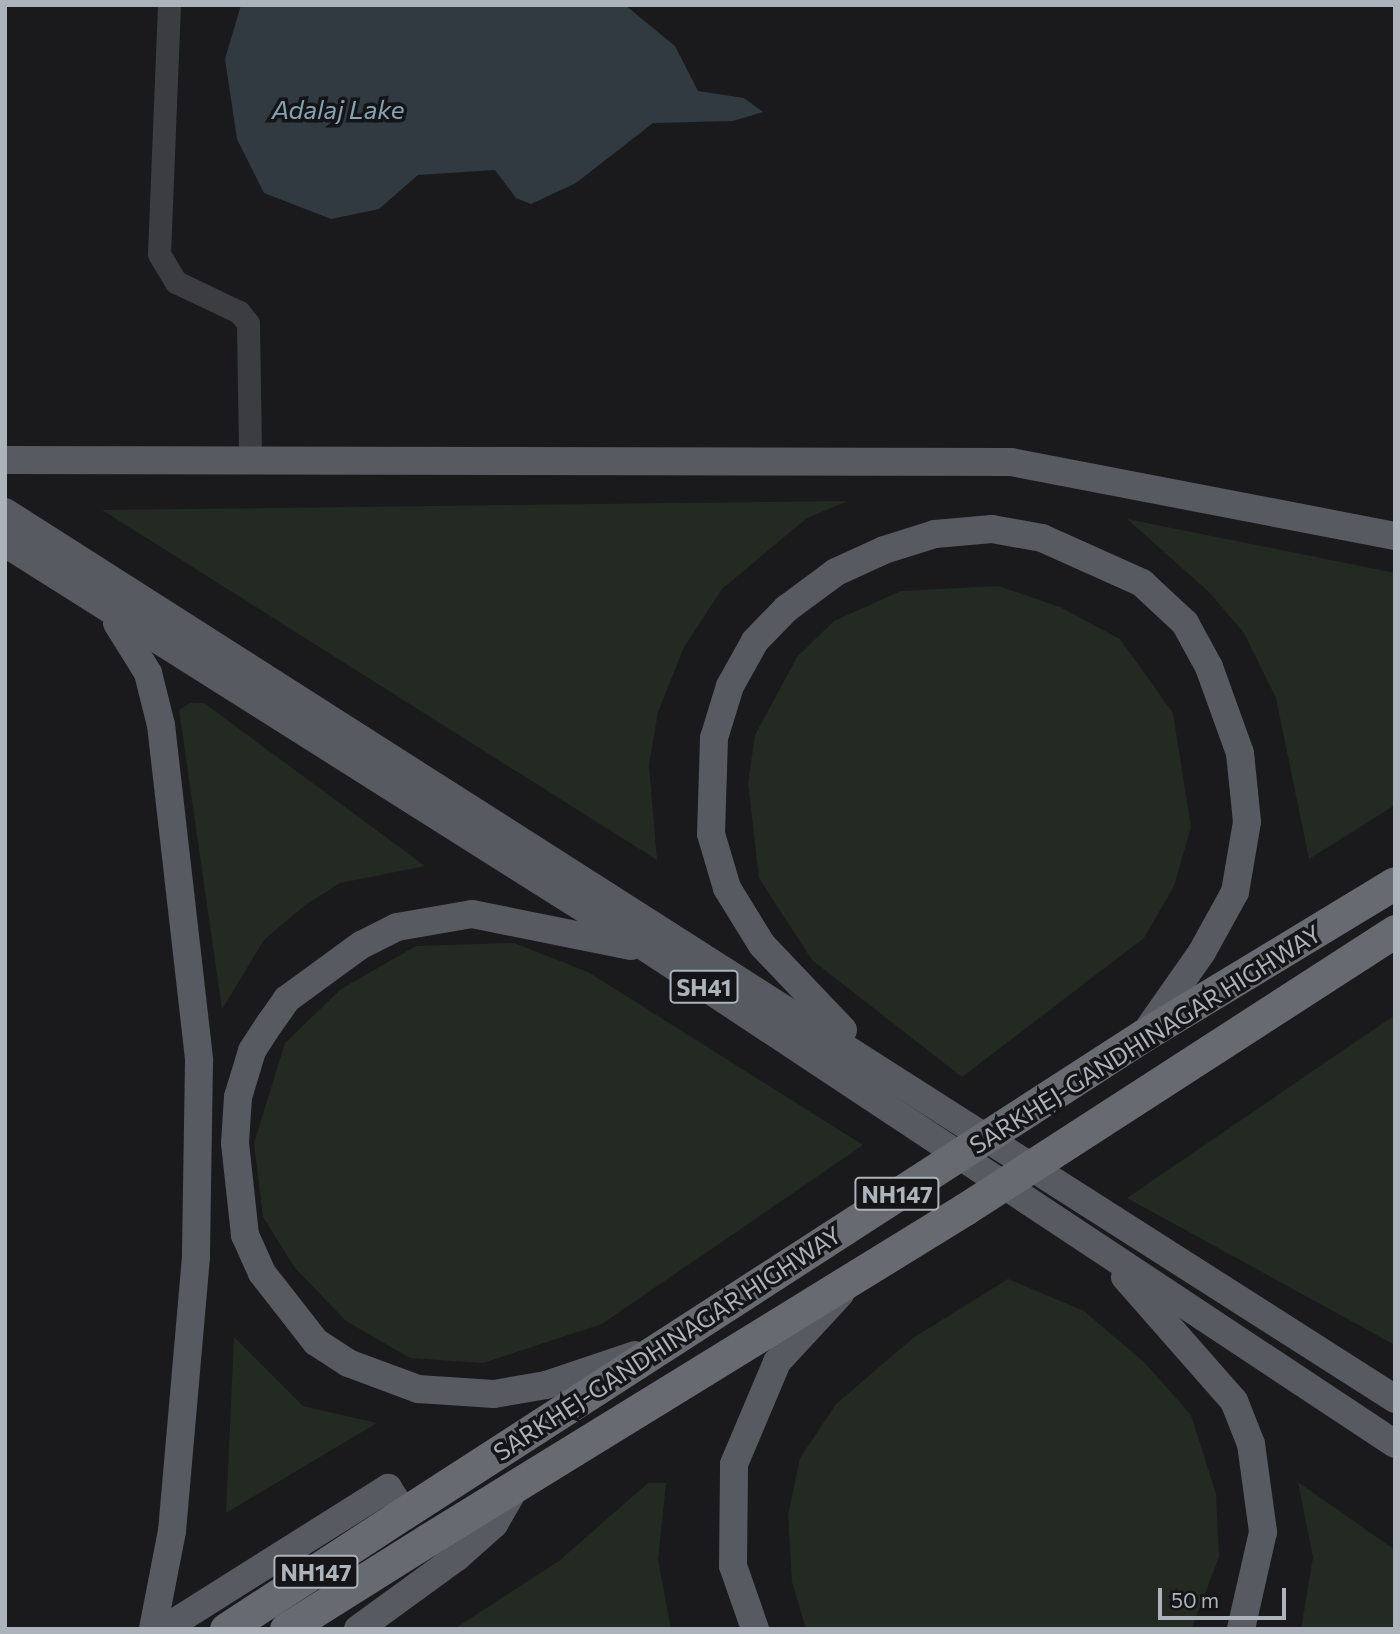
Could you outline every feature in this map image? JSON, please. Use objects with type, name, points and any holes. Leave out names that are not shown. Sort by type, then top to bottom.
[{"type":"highway","name":"SARKHEJ-GANDHINAGAR HIGHWAY","points":[[226,1629],[1144,1035],[1395,883]]},
{"type":"highway","name":"SARKHEJ-GANDHINAGAR HIGHWAY","points":[[286,1629],[871,1262],[965,1209],[1395,931]]},
{"type":"main road","points":[[5,460],[250,456],[1011,462],[1395,536]]},
{"type":"main road","name":"SH41","points":[[5,512],[872,1060],[1395,1399]]},
{"type":"main road","points":[[872,1060],[762,945],[727,888],[711,834],[714,738],[730,686],[755,641],[786,610],[836,572],[935,534],[992,529],[1042,538],[1100,559],[1142,583],[1185,623],[1209,667],[1240,753],[1247,822],[1241,857],[1234,892],[1202,952],[1144,1035]]},
{"type":"main road","name":"SH41","points":[[5,543],[648,949],[1395,1444]]},
{"type":"main road","points":[[90,598],[128,632],[161,725],[200,1061],[196,1257],[172,1531],[153,1629]]},
{"type":"main road","points":[[648,949],[483,915],[397,927],[360,945],[287,999],[252,1051],[238,1097],[234,1143],[245,1235],[262,1273],[316,1342],[383,1380],[494,1394],[546,1385],[663,1345]]},
{"type":"main road","points":[[1102,1250],[1234,1401],[1251,1444],[1263,1532],[1241,1629]]},
{"type":"main road","points":[[755,1629],[733,1566],[734,1464],[777,1363],[871,1262]]},
{"type":"main road","points":[[1344,1367],[1395,1385]]},
{"type":"main road","points":[[358,1629],[466,1549],[494,1524],[516,1486]]},
{"type":"main road","points":[[164,1629],[388,1488],[404,1513]]},
{"type":"street","points":[[169,5],[159,254],[176,282],[239,312],[248,323],[250,456]]},
{"type":"shaded area","points":[[848,501],[807,518],[722,589],[684,647],[658,712],[649,765],[657,860],[102,510]]},
{"type":"shaded area","points":[[1127,519],[1395,573],[1395,805],[1309,859],[1276,698],[1244,633],[1208,591]]},
{"type":"shaded area","points":[[998,586],[1060,607],[1120,639],[1173,713],[1191,827],[1174,886],[1144,938],[962,1077],[812,960],[759,878],[748,783],[755,735],[797,657],[834,621],[901,591]]},
{"type":"shaded area","points":[[190,703],[204,703],[425,866],[340,883],[304,906],[264,940],[222,1009],[179,710]]},
{"type":"shaded area","points":[[514,943],[588,972],[863,1145],[602,1324],[483,1363],[410,1358],[346,1321],[295,1268],[263,1217],[254,1143],[285,1043],[341,989],[416,946]]},
{"type":"shaded area","points":[[1395,1015],[1395,1345],[1127,1198]]},
{"type":"shaded area","points":[[1008,1279],[1084,1311],[1144,1362],[1191,1415],[1216,1494],[1219,1557],[1192,1628],[806,1629],[792,1582],[788,1515],[800,1458],[836,1404],[913,1338]]},
{"type":"shaded area","points":[[234,1337],[303,1406],[377,1423],[226,1513]]},
{"type":"shaded area","points":[[1298,1482],[1395,1550],[1395,1629],[1301,1629],[1313,1557]]},
{"type":"shaded area","points":[[648,1483],[666,1483],[658,1560],[671,1629],[454,1629],[559,1561]]},
{"type":"water","name":"Adalaj Lake","points":[[241,5],[625,5],[675,46],[698,91],[744,98],[763,112],[733,121],[653,123],[576,183],[531,204],[516,198],[495,170],[418,175],[379,209],[331,219],[264,193],[237,139],[225,59]]}]
